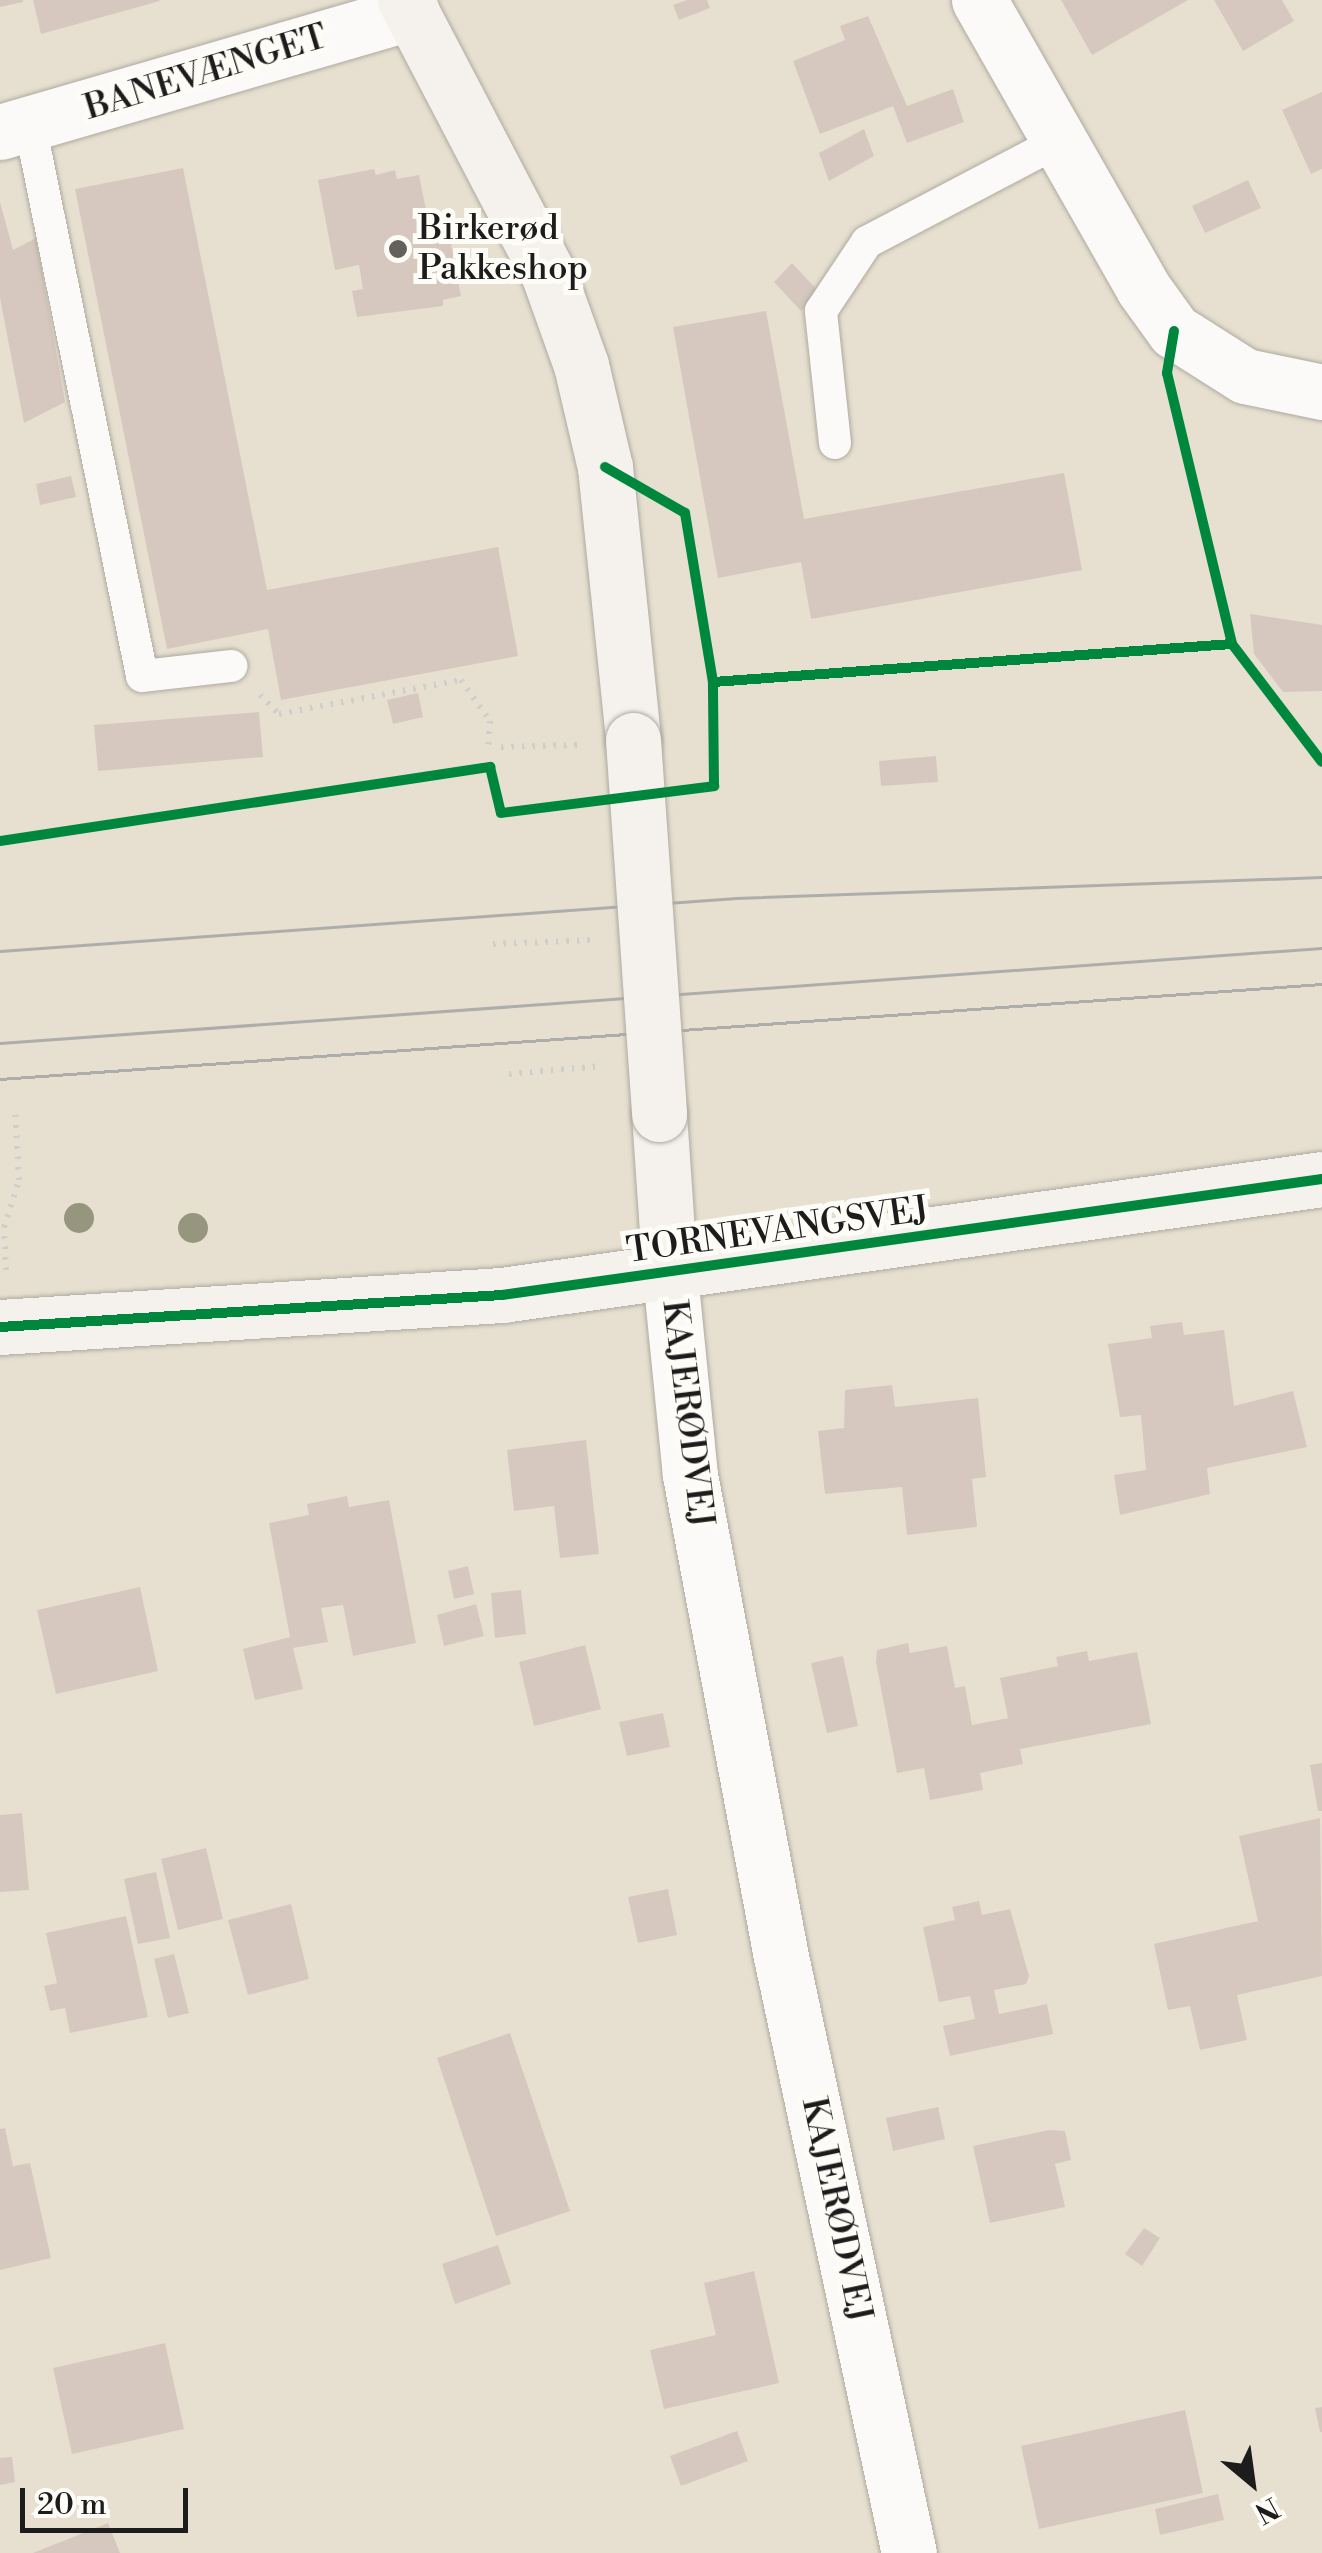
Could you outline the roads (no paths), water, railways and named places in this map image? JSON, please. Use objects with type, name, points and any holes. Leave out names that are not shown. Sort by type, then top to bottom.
[{"type":"street","points":[[979,0],[1174,331],[1244,376],[1322,392]]},
{"type":"street","name":"BANEVÆNGET","points":[[15,129],[409,6]]},
{"type":"street","name":"KAJERØDVEJ","points":[[409,6],[548,273],[580,365],[605,468],[633,740],[670,1276],[690,1475],[780,1952],[909,2553]]},
{"type":"street","name":"TORNEVANGSVEJ","points":[[4,1327],[483,1296],[670,1276],[1322,1179]]},
{"type":"lane","points":[[15,129],[142,676],[231,666]]},
{"type":"lane","points":[[835,443],[821,310],[866,242],[1059,141]]},
{"type":"tram line","points":[[0,951],[736,898],[1322,877]]},
{"type":"tram line","points":[[0,1043],[1322,948]]},
{"type":"tram line","points":[[0,1079],[1322,984]]},
{"type":"place","name":"Birkerød Pakkeshop","points":[[398,249]]}]
